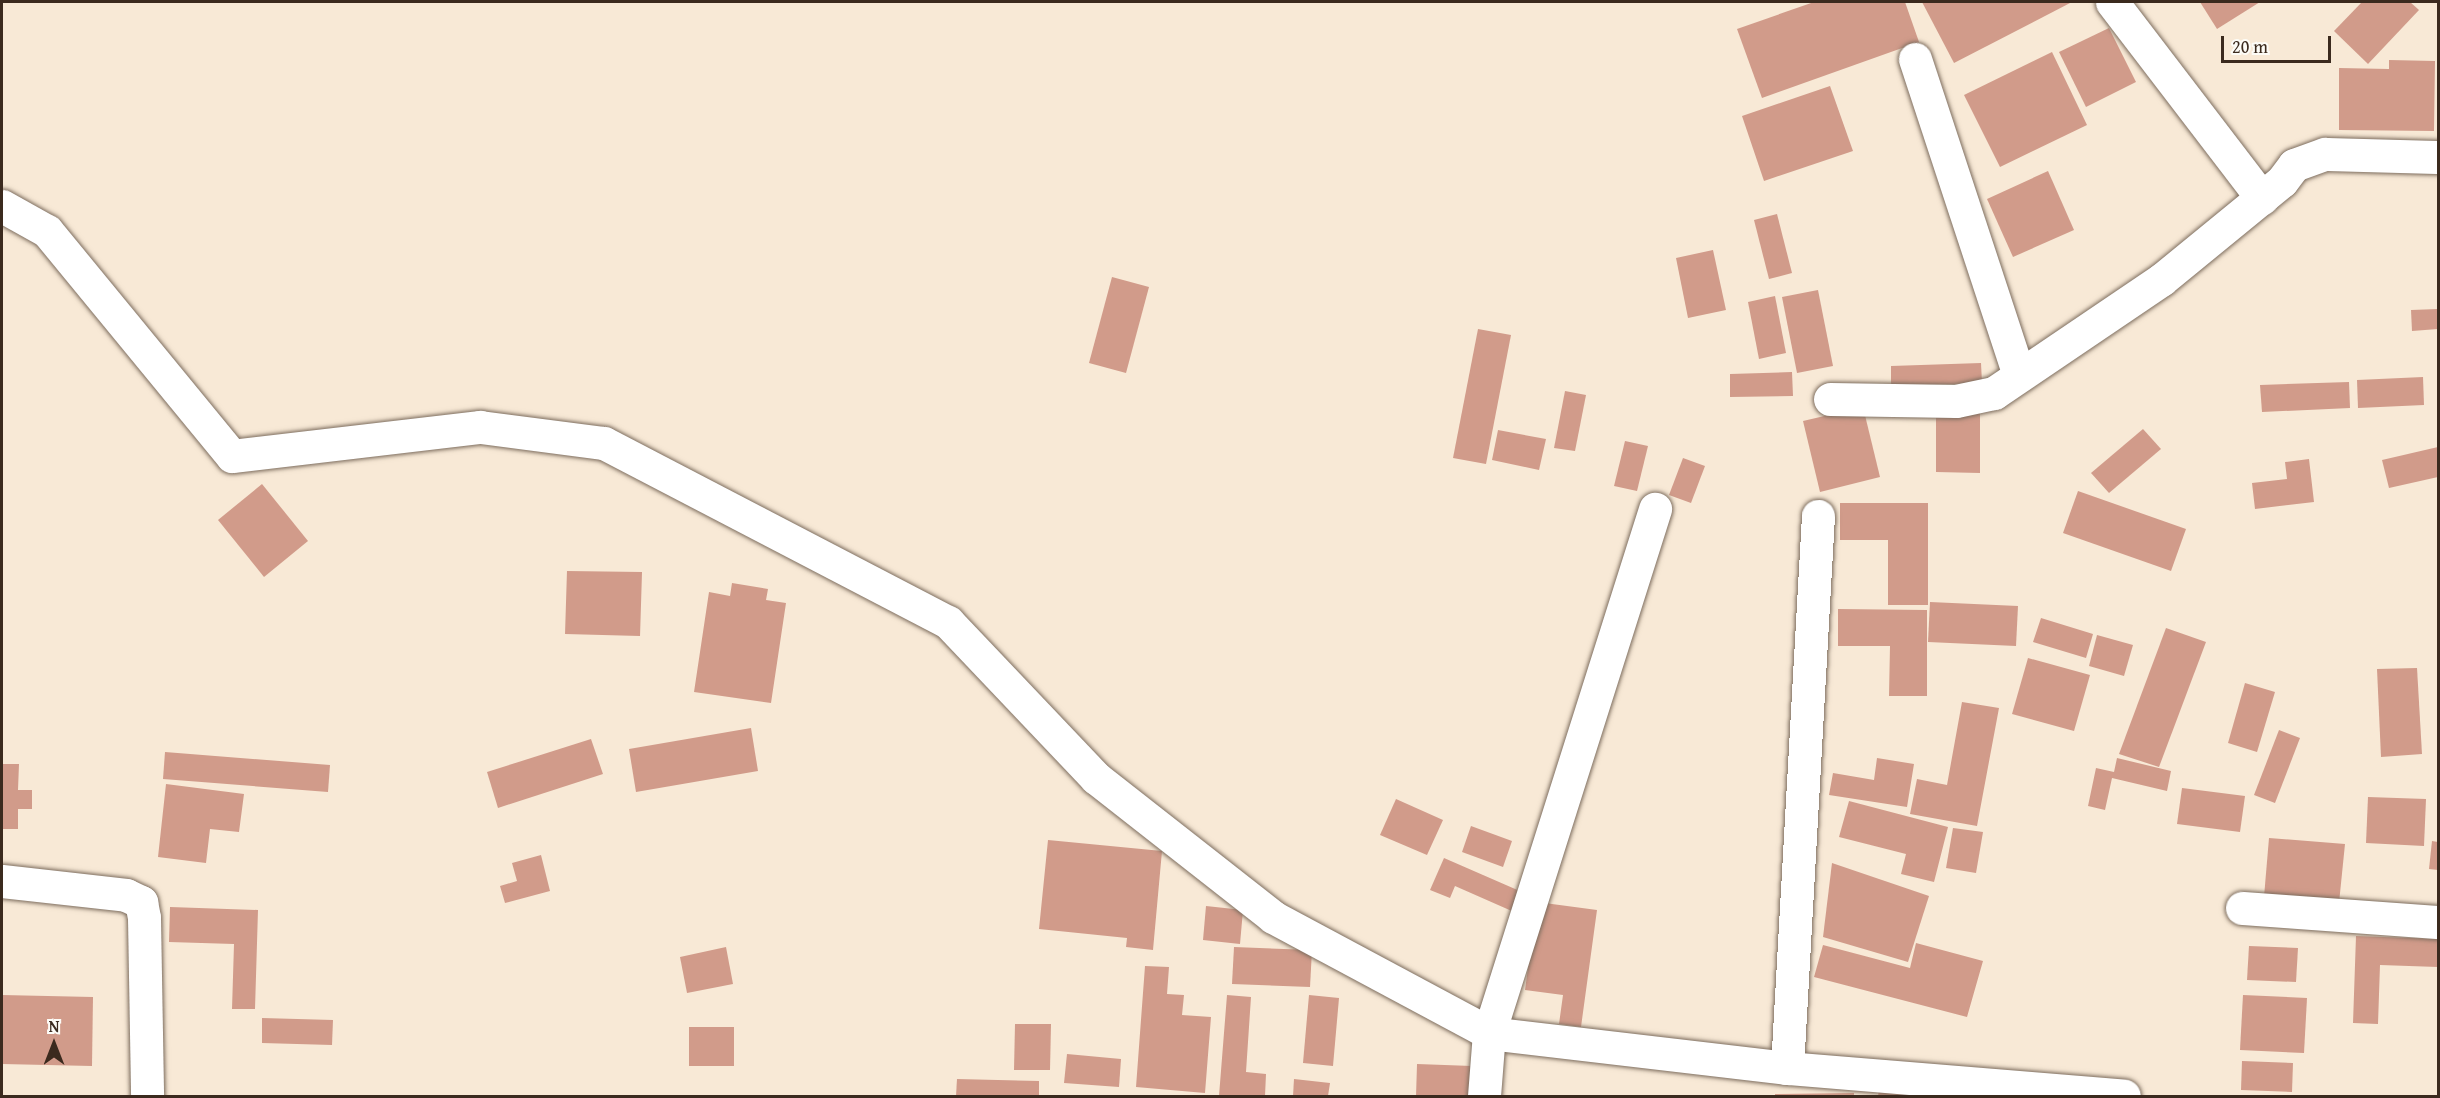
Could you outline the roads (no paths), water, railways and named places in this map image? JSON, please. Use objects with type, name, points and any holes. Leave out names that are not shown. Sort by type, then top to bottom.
[{"type":"street","points":[[2112,2],[2262,198]]},
{"type":"street","points":[[1915,59],[2018,373]]},
{"type":"street","points":[[1830,399],[1956,401],[1994,393],[2018,373],[2161,280],[2262,198],[2294,165],[2325,154],[2439,157]]},
{"type":"street","points":[[2,206],[46,231],[232,456],[480,426],[604,443],[948,622],[1096,778],[1273,916],[1489,1034],[1787,1068],[2124,1096]]},
{"type":"street","points":[[1484,1096],[1489,1034],[1655,509]]},
{"type":"street","points":[[1787,1068],[1818,516]]},
{"type":"street","points":[[2,881],[126,895],[141,902],[147,1096]]},
{"type":"street","points":[[2242,908],[2439,922]]}]
